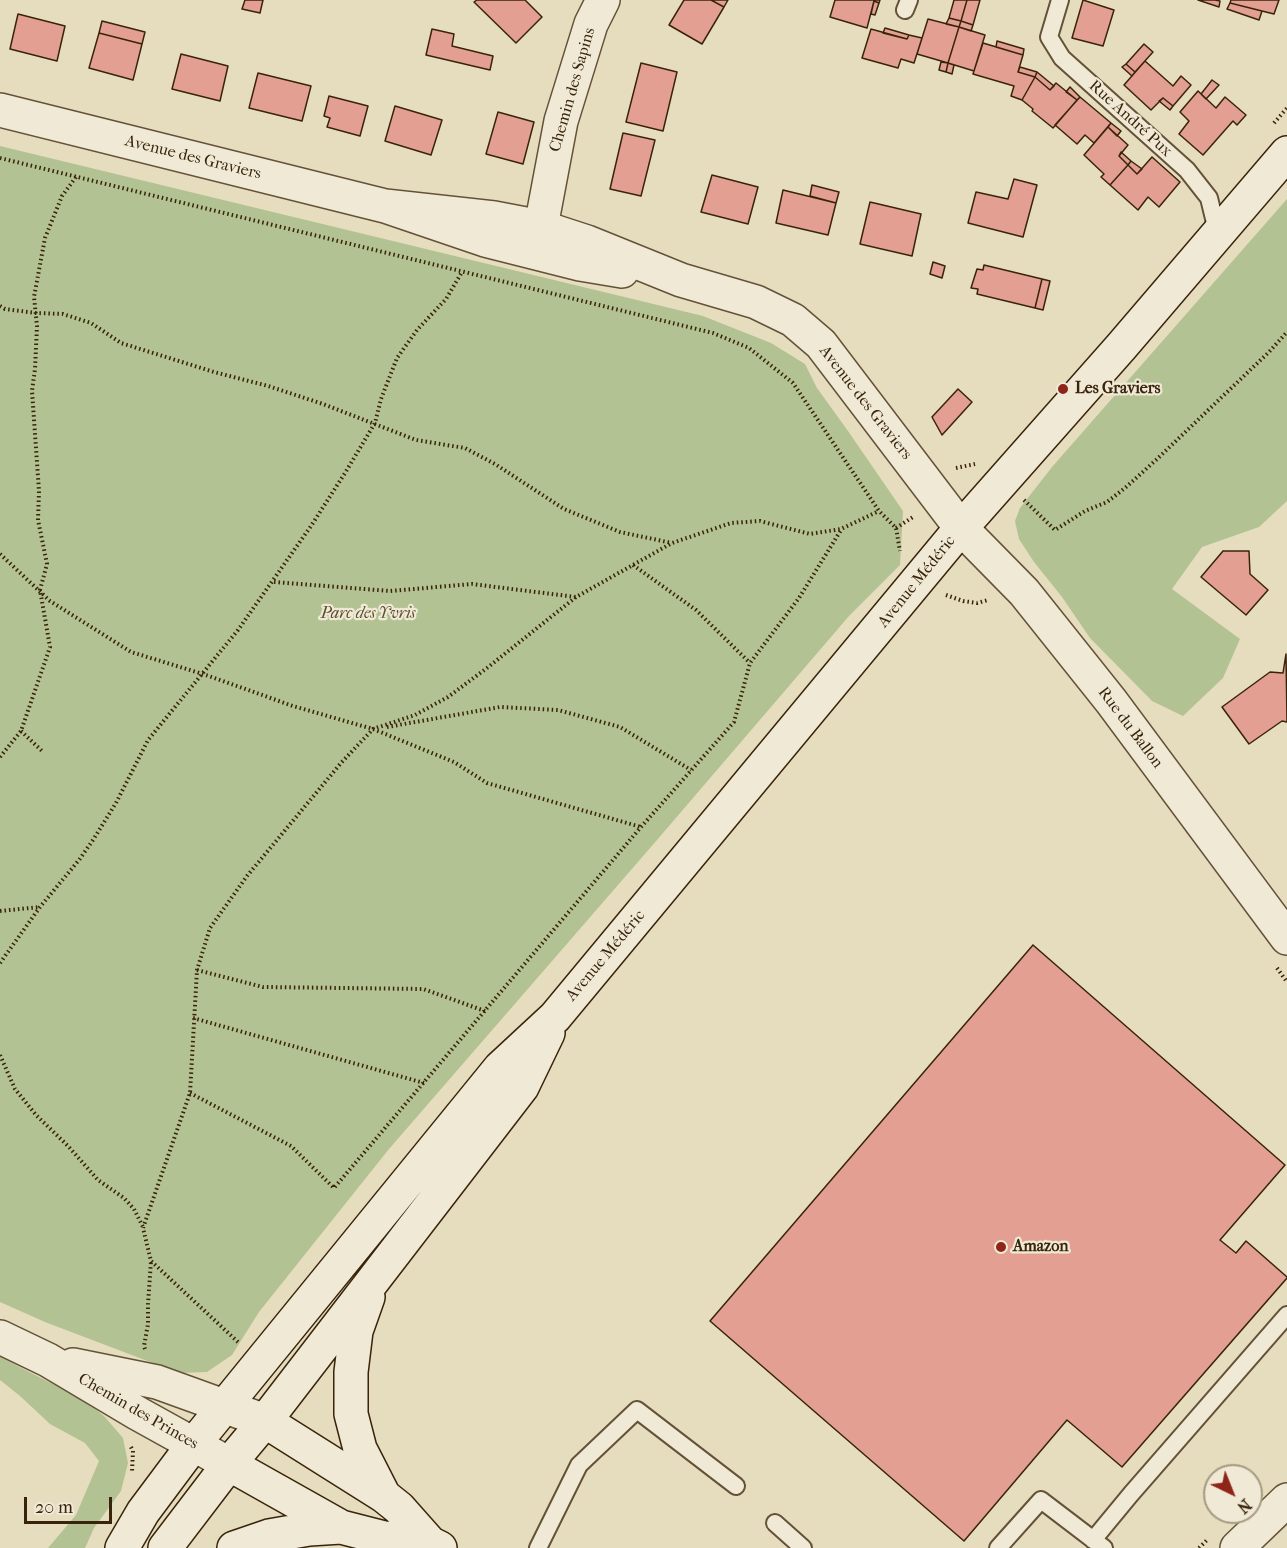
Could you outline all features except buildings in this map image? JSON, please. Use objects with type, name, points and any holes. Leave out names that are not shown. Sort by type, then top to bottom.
[{"type":"main road","name":"Chemin des Sapins","points":[[539,240],[561,121],[591,24],[603,0]]},
{"type":"main road","name":"Avenue des Graviers","points":[[0,110],[386,206],[485,240],[539,240],[580,264],[681,280],[756,302],[793,320],[821,344],[961,528]]},
{"type":"main road","name":"Avenue Médéric","points":[[555,1017],[961,528],[1121,347],[1287,153]]},
{"type":"main road","name":"Rue du Ballon","points":[[961,528],[1024,592],[1111,701],[1280,951]]},
{"type":"main road","points":[[165,1548],[522,1087],[555,1017]]},
{"type":"main road","points":[[122,1548],[143,1512],[193,1445],[500,1068],[555,1017]]},
{"type":"main road","points":[[374,1278],[356,1331],[351,1372],[351,1414],[360,1449],[384,1496],[399,1508],[435,1546]]},
{"type":"main road","name":"Chemin des Princes","points":[[0,1337],[48,1360],[193,1445],[341,1527]]},
{"type":"main road","name":"Chemin des Princes","points":[[48,1360],[157,1382],[265,1421],[384,1496]]},
{"type":"main road","points":[[1237,1548],[1287,1500]]},
{"type":"main road","points":[[234,1548],[269,1536],[298,1530],[341,1527],[384,1538],[435,1546]]},
{"type":"lane","name":"Rue André Pux","points":[[1054,2],[1049,37],[1062,58],[1187,170],[1209,198],[1218,235]]},
{"type":"lane","points":[[998,1548],[1041,1500],[1099,1544],[1131,1494],[1287,1315]]},
{"type":"lane","points":[[538,1548],[579,1465],[637,1410],[736,1485]]},
{"type":"lane","points":[[774,1524],[803,1548]]},
{"type":"path","points":[[0,158],[713,333],[749,348],[794,383],[879,511],[896,528],[900,552],[920,577],[939,592],[963,601],[976,603],[991,599]]},
{"type":"path","points":[[0,758],[21,731],[50,646],[40,590],[47,564],[38,520],[39,491],[32,391],[37,326],[34,297],[45,238],[62,196],[76,177]]},
{"type":"path","points":[[0,963],[40,907],[93,840],[116,803],[148,740],[203,674],[273,582],[335,490],[375,423],[381,399],[397,358],[417,330],[446,299],[462,272]]},
{"type":"path","points":[[0,306],[5,309],[36,314],[63,314],[91,324],[121,343],[323,404],[416,440],[465,448],[572,512],[620,532],[672,543]]},
{"type":"path","points":[[1022,499],[1055,530],[1085,511],[1107,502],[1156,460],[1287,332]]},
{"type":"path","points":[[953,468],[984,462]]},
{"type":"path","points":[[143,1228],[190,1093],[197,970],[210,928],[247,876],[341,763],[373,729],[414,716],[448,697],[576,597],[672,543],[731,524],[760,521],[810,534],[841,530],[879,511]]},
{"type":"path","points":[[896,528],[913,516]]},
{"type":"path","points":[[190,1093],[291,1146],[334,1188],[641,827],[734,722],[750,663],[799,598],[841,530]]},
{"type":"path","points":[[0,554],[50,601],[131,652],[203,674],[293,706],[373,729],[454,762],[487,783],[641,827]]},
{"type":"path","points":[[633,565],[696,610],[750,663]]},
{"type":"path","points":[[273,582],[390,591],[472,585],[576,597]]},
{"type":"path","points":[[373,729],[500,707],[558,710],[620,727],[691,770]]},
{"type":"path","points":[[21,731],[42,751]]},
{"type":"path","points":[[0,911],[40,907]]},
{"type":"path","points":[[1280,951],[1287,982]]},
{"type":"path","points":[[197,970],[263,987],[423,989],[485,1011]]},
{"type":"path","points":[[194,1018],[424,1083]]},
{"type":"path","points":[[0,1055],[15,1089],[36,1115],[98,1180],[124,1198],[134,1209],[143,1228],[151,1261],[148,1324],[144,1346],[157,1382]]},
{"type":"path","points":[[151,1261],[247,1350],[262,1361]]},
{"type":"path","points":[[132,1473],[133,1450],[123,1431],[137,1413]]},
{"type":"green space","name":"Parc des Yvris","points":[[0,146],[703,316],[771,343],[805,364],[817,388],[903,511],[900,565],[849,616],[389,1149],[259,1312],[232,1355],[207,1372],[179,1373],[45,1322],[0,1302]]},
{"type":"green space","points":[[1287,199],[1287,501],[1259,527],[1202,547],[1172,589],[1240,639],[1223,678],[1183,716],[1152,701],[1090,638],[1019,539],[1015,521],[1020,508],[1052,467]]},
{"type":"green space","points":[[0,1357],[78,1395],[104,1416],[123,1438],[128,1463],[121,1491],[94,1528],[85,1548],[48,1548],[76,1515],[99,1461],[85,1443],[50,1424],[0,1380]]},
{"type":"place","name":"Les Graviers","points":[[1063,389]]},
{"type":"place","name":"Amazon","points":[[1001,1247]]}]
